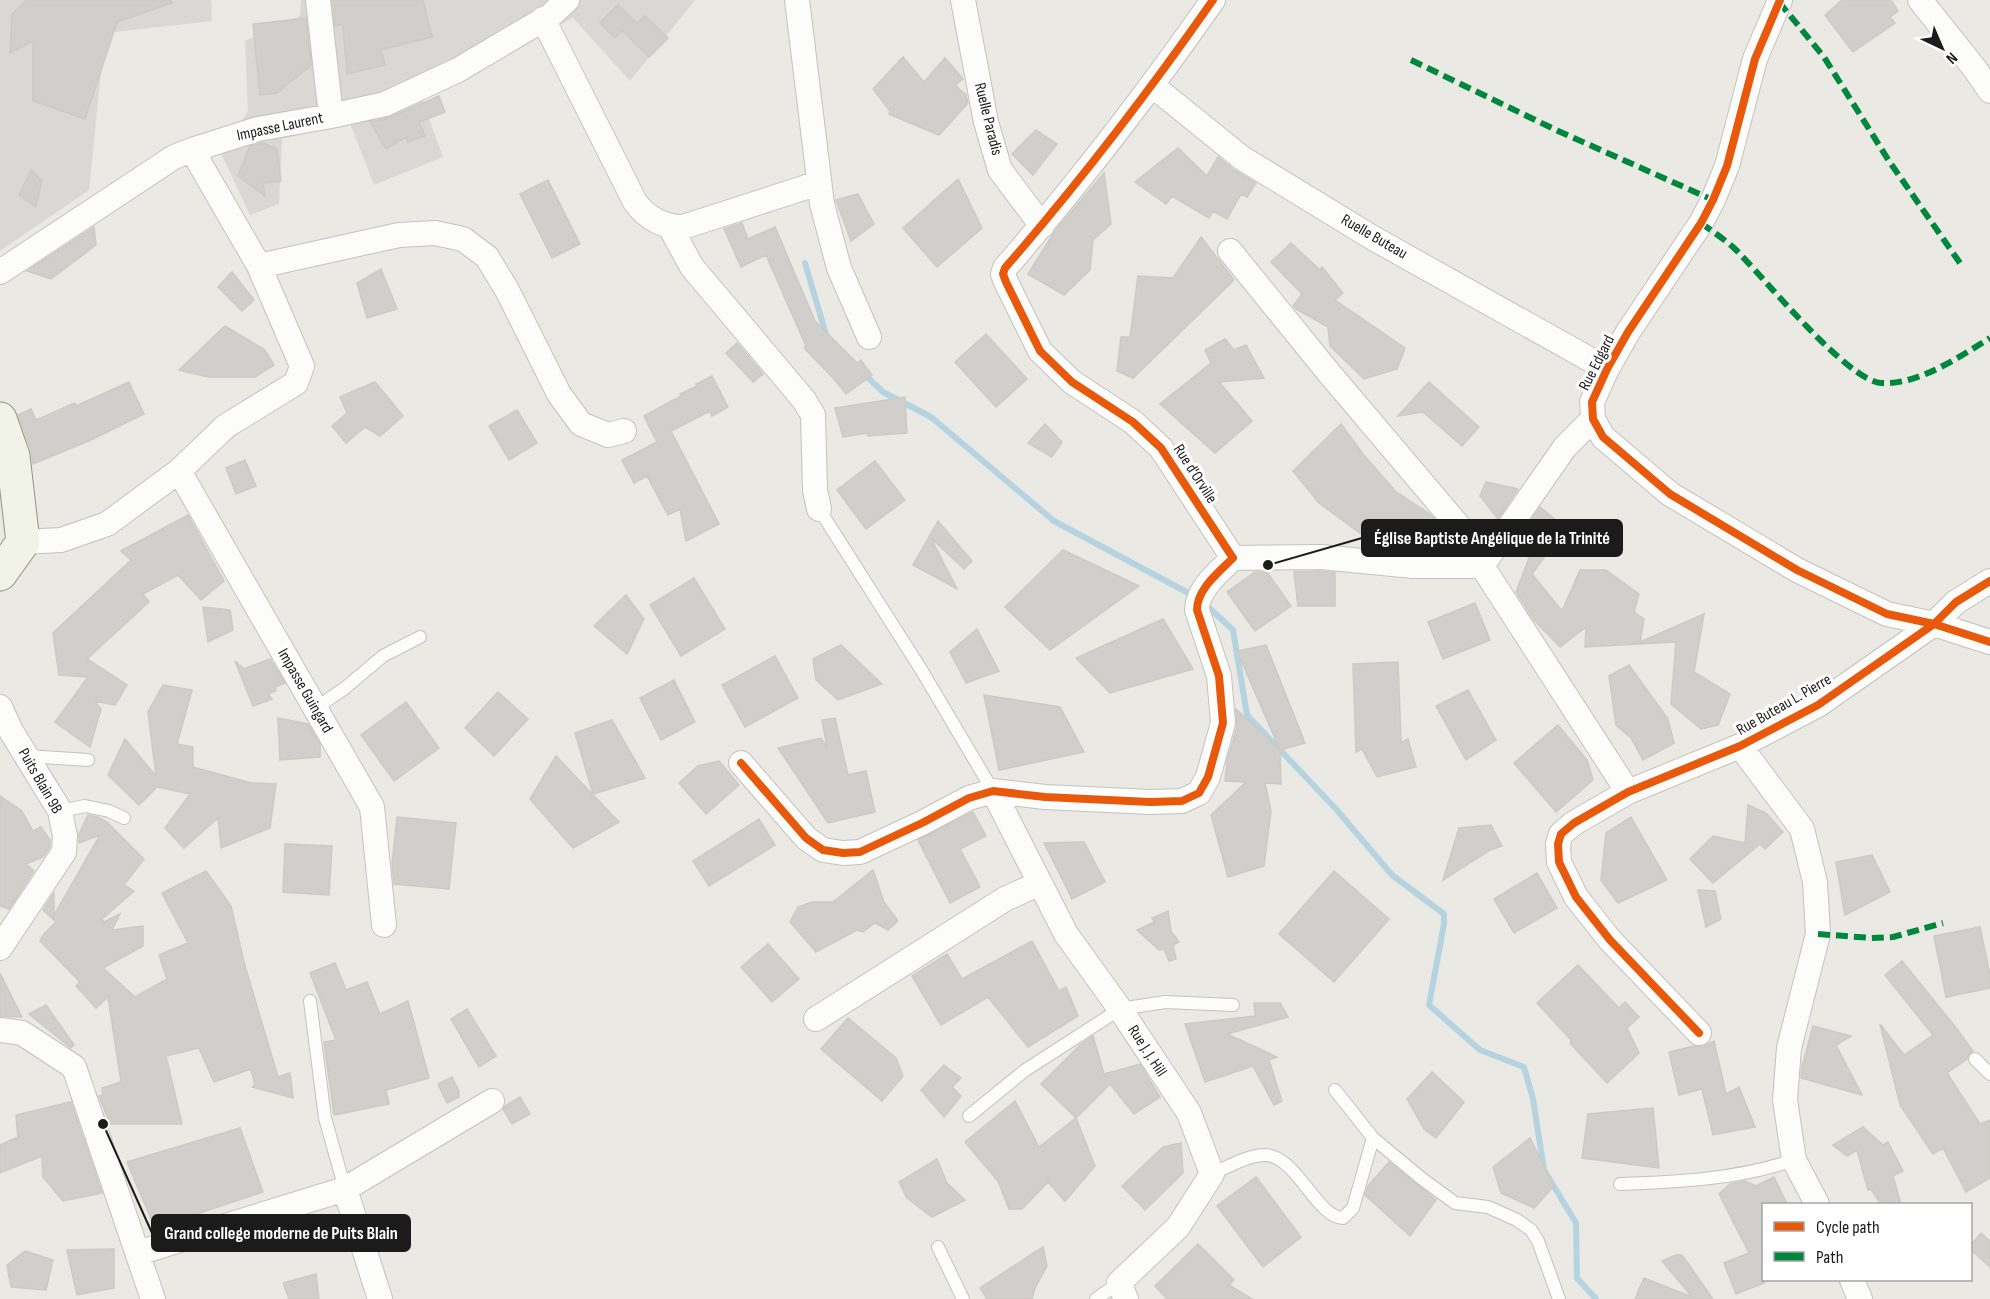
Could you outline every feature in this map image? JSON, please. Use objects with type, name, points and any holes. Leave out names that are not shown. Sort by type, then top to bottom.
[{"type":"street","points":[[318,0],[331,116]]},
{"type":"street","name":"Impasse Laurent","points":[[0,272],[174,157],[258,129],[385,104],[447,75],[543,19],[567,0]]},
{"type":"street","points":[[797,0],[822,204],[839,268],[869,337]]},
{"type":"street","name":"Ruelle Paradis","points":[[963,0],[986,122],[1000,170],[1042,226]]},
{"type":"street","name":"Rue d'Orville","points":[[1213,0],[1153,86],[1042,226],[1005,268],[1003,274],[1040,351],[1072,382],[1133,422],[1161,448],[1233,558]]},
{"type":"street","name":"Rue Edgard","points":[[1593,419],[1592,402],[1607,369],[1628,332],[1701,223],[1713,200],[1727,166],[1755,59],[1780,0]]},
{"type":"street","points":[[1920,0],[1990,91]]},
{"type":"street","points":[[543,19],[635,202],[651,219],[670,227],[683,227],[819,183]]},
{"type":"street","name":"Ruelle Buteau","points":[[1153,86],[1242,158],[1373,238],[1607,369]]},
{"type":"street","points":[[23,542],[61,540],[107,524],[179,471],[226,426],[296,383],[302,366],[259,266],[192,150]]},
{"type":"street","points":[[670,227],[692,267],[804,400],[813,415],[815,490],[819,509]]},
{"type":"street","points":[[259,266],[399,235],[435,233],[463,239],[487,256],[559,394],[581,424],[608,435],[624,431]]},
{"type":"street","points":[[1230,251],[1329,373],[1462,530],[1482,566],[1628,792]]},
{"type":"street","points":[[0,419],[13,456],[23,542],[0,574]]},
{"type":"street","points":[[1482,566],[1565,447],[1593,419],[1603,437],[1670,494],[1797,570],[1887,614],[1934,624],[1990,642]]},
{"type":"street","name":"Impasse Guingard","points":[[179,471],[372,807],[384,925]]},
{"type":"street","points":[[741,763],[806,838],[823,850],[843,853],[860,852],[969,798],[993,791],[1045,797],[1150,802],[1182,801],[1199,793],[1208,777],[1223,723],[1219,676],[1197,610],[1199,597],[1209,582],[1233,558],[1321,557],[1413,566],[1482,566]]},
{"type":"street","name":"Rue Buteau L. Pierre","points":[[1699,1033],[1610,940],[1576,897],[1559,862],[1558,844],[1562,834],[1574,823],[1628,792],[1740,746],[1818,705],[1934,624],[1956,602],[1990,581]]},
{"type":"street","name":"Puits Blain 9B","points":[[0,707],[11,731],[60,811],[65,836],[64,852],[0,948]]},
{"type":"street","points":[[1740,746],[1802,829],[1815,882],[1818,934],[1789,1048],[1785,1100],[1794,1160],[1816,1203]]},
{"type":"street","name":"Rue J. J. Hill","points":[[993,791],[1066,934],[1120,1009],[1189,1113],[1212,1174]]},
{"type":"street","points":[[816,1019],[1005,899],[1040,883]]},
{"type":"street","points":[[0,1030],[22,1033],[74,1067],[153,1299]]},
{"type":"street","points":[[138,1253],[345,1189],[492,1101]]},
{"type":"street","points":[[1122,1291],[1178,1227],[1212,1174]]},
{"type":"street","points":[[345,1189],[380,1299]]},
{"type":"street","points":[[1852,1281],[1860,1299]]},
{"type":"lane","points":[[819,509],[922,671],[993,791]]},
{"type":"lane","points":[[316,708],[345,688],[383,656],[420,637]]},
{"type":"lane","points":[[27,756],[88,760]]},
{"type":"lane","points":[[60,811],[85,806],[109,811],[124,818]]},
{"type":"lane","points":[[310,1001],[325,1118],[345,1189]]},
{"type":"lane","points":[[969,1116],[1024,1071],[1120,1009],[1165,1002],[1233,1005]]},
{"type":"lane","points":[[1975,1059],[1990,1074]]},
{"type":"lane","points":[[1335,1090],[1372,1138],[1420,1178],[1455,1203],[1488,1207],[1531,1230],[1538,1241],[1559,1299]]},
{"type":"lane","points":[[1212,1174],[1248,1159],[1266,1155],[1276,1158],[1292,1170],[1327,1211],[1336,1218],[1343,1218],[1353,1208],[1372,1138]]},
{"type":"lane","points":[[1620,1184],[1685,1182],[1768,1169],[1794,1160]]},
{"type":"lane","points":[[938,1248],[963,1299]]},
{"type":"lane","points":[[1096,1299],[1122,1291]]},
{"type":"shaded area","points":[[0,0],[211,0],[212,21],[105,33],[89,190],[0,251]]},
{"type":"shaded area","points":[[301,0],[695,0],[630,81],[573,18],[421,97],[443,157],[374,185],[350,123],[282,139],[279,204],[250,215],[221,153],[248,111],[245,41],[300,16]]},
{"type":"building","points":[[27,0],[171,0],[172,3],[117,22],[85,119],[33,101],[33,41],[10,53],[12,14]]},
{"type":"building","points":[[333,0],[423,0],[432,37],[381,50],[385,65],[347,74],[343,24],[335,26]]},
{"type":"building","points":[[1842,0],[1891,0],[1898,11],[1890,17],[1895,23],[1853,52],[1825,15]]},
{"type":"building","points":[[618,5],[637,23],[645,16],[668,38],[649,57],[622,30],[615,38],[600,23]]},
{"type":"building","points":[[306,18],[311,65],[277,93],[260,95],[253,24]]},
{"type":"building","points":[[903,57],[924,82],[945,58],[963,79],[955,85],[966,95],[968,103],[939,135],[889,114],[890,111],[873,89]]},
{"type":"building","points":[[439,96],[445,112],[419,122],[425,136],[408,142],[406,137],[386,149],[370,122],[391,117]]},
{"type":"building","points":[[1036,130],[1057,144],[1033,175],[1012,154]]},
{"type":"building","points":[[263,143],[277,149],[281,181],[263,183],[265,196],[238,176],[250,146]]},
{"type":"building","points":[[1178,148],[1207,176],[1218,157],[1256,183],[1247,197],[1241,194],[1227,219],[1213,211],[1209,218],[1172,196],[1166,204],[1135,182]]},
{"type":"building","points":[[31,170],[42,181],[36,207],[19,195]]},
{"type":"building","points":[[1104,173],[1111,224],[1093,240],[1090,270],[1064,295],[1028,274],[1055,231]]},
{"type":"building","points":[[958,179],[982,228],[937,267],[903,228]]},
{"type":"building","points":[[548,180],[580,244],[552,258],[520,194]]},
{"type":"building","points":[[858,194],[874,224],[851,241],[836,200]]},
{"type":"building","points":[[742,223],[748,239],[775,227],[815,321],[857,363],[861,360],[872,375],[846,394],[804,348],[806,346],[766,255],[741,267],[724,229]]},
{"type":"building","points":[[94,227],[96,245],[51,279],[27,271]]},
{"type":"building","points":[[1201,237],[1234,280],[1133,378],[1117,371],[1121,337],[1130,337],[1138,276],[1173,278]]},
{"type":"building","points":[[1291,243],[1320,270],[1322,267],[1343,293],[1335,300],[1405,348],[1397,369],[1364,379],[1330,346],[1328,327],[1293,306],[1302,294],[1271,262]]},
{"type":"building","points":[[381,269],[397,309],[367,318],[357,283]]},
{"type":"building","points":[[232,272],[254,300],[242,311],[218,287]]},
{"type":"building","points":[[225,326],[265,350],[274,365],[255,377],[208,377],[179,370]]},
{"type":"building","points":[[986,334],[1027,379],[996,407],[955,362]]},
{"type":"building","points":[[1225,339],[1234,350],[1246,345],[1264,378],[1219,382],[1252,421],[1215,453],[1160,404],[1211,363],[1205,350]]},
{"type":"building","points":[[737,343],[763,374],[753,382],[726,353]]},
{"type":"building","points":[[712,376],[728,407],[712,416],[710,411],[671,431],[719,524],[686,541],[680,509],[668,515],[647,476],[634,483],[622,460],[657,442],[644,416]]},
{"type":"building","points":[[129,382],[144,414],[91,440],[33,464],[31,450],[18,415],[31,409],[36,420],[75,403],[76,406]]},
{"type":"building","points":[[375,382],[403,416],[380,436],[365,427],[346,443],[332,426],[347,413],[340,397]]},
{"type":"building","points":[[1429,382],[1479,427],[1462,446],[1423,412],[1398,416]]},
{"type":"building","points":[[905,397],[907,433],[868,436],[868,433],[843,437],[835,408]]},
{"type":"building","points":[[517,410],[537,443],[509,460],[489,426]]},
{"type":"building","points":[[1045,424],[1062,442],[1052,457],[1028,443]]},
{"type":"building","points":[[1341,424],[1396,492],[1430,514],[1451,539],[1431,552],[1387,549],[1360,533],[1319,503],[1293,471]]},
{"type":"building","points":[[245,460],[256,486],[236,494],[226,468]]},
{"type":"building","points":[[875,461],[905,500],[866,529],[837,490]]},
{"type":"building","points":[[1486,482],[1518,489],[1498,519],[1480,496]]},
{"type":"building","points":[[1540,507],[1565,528],[1532,574],[1562,611],[1580,570],[1606,570],[1639,594],[1634,612],[1644,619],[1640,642],[1704,614],[1694,672],[1730,694],[1718,725],[1701,729],[1671,704],[1676,642],[1585,647],[1586,627],[1560,647],[1534,620],[1516,592],[1532,550],[1517,541]]},
{"type":"building","points":[[188,515],[224,581],[201,600],[178,575],[143,594],[149,602],[87,659],[127,685],[115,705],[94,701],[101,709],[90,747],[55,722],[88,677],[59,675],[53,633],[131,560],[121,551]]},
{"type":"building","points":[[938,521],[972,561],[964,569],[931,538],[957,589],[913,565]]},
{"type":"building","points":[[1063,550],[1139,586],[1050,650],[1005,607]]},
{"type":"building","points":[[1255,572],[1267,572],[1291,606],[1255,631],[1227,592]]},
{"type":"building","points":[[1294,572],[1335,573],[1335,606],[1298,606]]},
{"type":"building","points":[[694,578],[725,629],[681,656],[650,605]]},
{"type":"building","points":[[626,595],[644,619],[627,654],[594,626]]},
{"type":"building","points":[[1475,603],[1490,640],[1443,659],[1428,622]]},
{"type":"building","points":[[203,607],[230,610],[233,630],[208,642]]},
{"type":"building","points":[[1163,619],[1193,669],[1110,693],[1076,658]]},
{"type":"building","points":[[977,629],[999,671],[966,683],[950,652]]},
{"type":"building","points":[[841,645],[882,684],[838,700],[816,680],[813,659]]},
{"type":"building","points":[[1266,645],[1305,743],[1280,750],[1237,651]]},
{"type":"building","points":[[775,656],[798,698],[745,727],[722,685]]},
{"type":"building","points":[[270,659],[285,683],[275,687],[276,691],[268,694],[272,699],[253,706],[235,661],[244,669]]},
{"type":"building","points":[[1398,662],[1401,743],[1408,739],[1416,767],[1377,777],[1362,749],[1356,752],[1353,664]]},
{"type":"building","points":[[1629,665],[1668,719],[1674,743],[1643,760],[1631,738],[1616,725],[1609,676]]},
{"type":"building","points":[[674,680],[695,722],[661,740],[640,698]]},
{"type":"building","points":[[163,685],[192,690],[177,744],[193,747],[193,767],[251,783],[276,784],[270,828],[221,848],[218,818],[184,848],[165,828],[190,794],[157,787],[139,805],[108,775],[125,739],[156,776],[148,712]]},
{"type":"building","points":[[1468,690],[1496,740],[1466,760],[1436,706]]},
{"type":"building","points":[[498,692],[528,719],[494,756],[465,728]]},
{"type":"building","points":[[984,695],[1060,707],[1084,752],[999,770]]},
{"type":"building","points":[[406,702],[439,748],[394,781],[361,735]]},
{"type":"building","points":[[1236,709],[1280,750],[1281,784],[1265,783],[1271,811],[1264,866],[1228,877],[1211,815],[1246,782],[1225,781],[1227,761],[1237,727]]},
{"type":"building","points":[[278,718],[308,724],[320,744],[320,757],[280,760]]},
{"type":"building","points":[[835,718],[848,775],[866,771],[875,812],[828,823],[778,748],[821,738],[827,748],[822,720]]},
{"type":"building","points":[[612,720],[645,778],[593,794],[575,733]]},
{"type":"building","points":[[1558,725],[1587,760],[1593,780],[1556,812],[1514,763]]},
{"type":"building","points":[[556,756],[619,822],[573,848],[530,799]]},
{"type":"building","points":[[719,761],[739,785],[706,814],[679,783],[698,766]]},
{"type":"building","points":[[0,796],[21,810],[33,831],[41,827],[50,840],[50,847],[43,857],[26,864],[34,871],[9,909],[0,906]]},
{"type":"building","points":[[1748,805],[1766,813],[1783,832],[1765,849],[1760,844],[1713,883],[1690,859],[1713,836],[1745,843]]},
{"type":"building","points":[[973,812],[986,836],[960,849],[980,887],[950,903],[918,840]]},
{"type":"building","points":[[88,815],[107,822],[144,859],[124,885],[134,891],[102,919],[104,922],[120,914],[112,930],[143,926],[143,946],[103,968],[135,997],[167,979],[159,955],[188,943],[162,893],[206,871],[231,906],[245,966],[278,1077],[290,1073],[293,1098],[252,1087],[255,1085],[251,1069],[214,1082],[199,1048],[166,1056],[182,1124],[110,1124],[99,1096],[103,1095],[102,1088],[121,1082],[108,997],[96,1008],[76,986],[80,982],[40,941],[56,922],[43,910],[54,893],[54,915],[100,835],[79,843],[79,834]]},
{"type":"building","points":[[397,817],[456,823],[449,889],[394,884],[392,864]]},
{"type":"building","points":[[1631,817],[1667,880],[1618,903],[1601,880],[1606,833]]},
{"type":"building","points":[[759,819],[775,845],[709,886],[693,861]]},
{"type":"building","points":[[1491,825],[1502,846],[1490,850],[1443,880],[1459,828]]},
{"type":"building","points":[[1084,842],[1105,882],[1072,899],[1044,843]]},
{"type":"building","points":[[285,844],[332,846],[329,895],[283,892]]},
{"type":"building","points":[[1872,855],[1890,892],[1845,915],[1836,862]]},
{"type":"building","points":[[873,870],[884,902],[898,921],[888,930],[875,923],[863,932],[857,930],[816,952],[790,922],[798,907],[812,902],[833,902]]},
{"type":"building","points":[[1334,871],[1389,919],[1334,982],[1279,934]]},
{"type":"building","points":[[1537,873],[1557,908],[1514,933],[1494,899]]},
{"type":"building","points":[[1698,890],[1715,891],[1721,919],[1706,927]]},
{"type":"building","points":[[1168,911],[1171,931],[1179,942],[1173,945],[1176,959],[1169,961],[1164,949],[1159,950],[1137,930],[1154,922],[1152,918]]},
{"type":"building","points":[[1980,927],[1990,975],[1990,988],[1946,997],[1934,936]]},
{"type":"building","points":[[1032,941],[1059,991],[1066,987],[1078,1016],[1028,1047],[988,997],[941,1025],[912,976],[947,954],[962,979]]},
{"type":"building","points":[[768,944],[799,979],[772,1002],[741,967]]},
{"type":"building","points":[[1902,961],[1973,1051],[1967,1059],[1947,1073],[1980,1124],[1990,1120],[1990,1178],[1966,1192],[1943,1148],[1933,1154],[1900,1105],[1880,1024],[1904,1055],[1933,1035],[1885,975]]},
{"type":"building","points":[[335,963],[346,990],[367,982],[380,1014],[408,1001],[429,1078],[386,1090],[389,1104],[334,1115],[324,1042],[336,1040],[310,973]]},
{"type":"building","points":[[1578,965],[1619,1008],[1625,1002],[1639,1017],[1627,1028],[1639,1053],[1607,1083],[1537,1003]]},
{"type":"building","points":[[0,973],[22,1017],[0,1016]]},
{"type":"building","points":[[1254,1003],[1280,1003],[1288,1017],[1227,1034],[1277,1057],[1269,1060],[1282,1101],[1274,1105],[1253,1066],[1205,1082],[1185,1024],[1255,1016]]},
{"type":"building","points":[[46,1005],[74,1045],[71,1048],[29,1014]]},
{"type":"building","points":[[467,1009],[496,1056],[479,1067],[451,1019]]},
{"type":"building","points":[[848,1018],[896,1058],[903,1076],[882,1101],[821,1049]]},
{"type":"building","points":[[1813,1026],[1851,1036],[1836,1045],[1862,1095],[1801,1078]]},
{"type":"building","points":[[1093,1036],[1104,1074],[1140,1064],[1160,1097],[1134,1114],[1110,1084],[1076,1118],[1041,1084],[1080,1045]]},
{"type":"building","points":[[1714,1041],[1726,1094],[1739,1087],[1755,1127],[1713,1135],[1702,1089],[1679,1095],[1669,1052],[1694,1046],[1702,1047]]},
{"type":"building","points":[[944,1065],[961,1078],[952,1087],[961,1096],[944,1117],[921,1090]]},
{"type":"building","points":[[1432,1072],[1464,1102],[1436,1138],[1424,1129],[1407,1099]]},
{"type":"building","points":[[452,1077],[459,1091],[459,1097],[447,1103],[438,1084]]},
{"type":"building","points":[[520,1097],[530,1114],[512,1124],[503,1109]]},
{"type":"building","points":[[1015,1101],[1039,1147],[1076,1118],[1095,1166],[1065,1201],[1048,1182],[1022,1209],[1009,1209],[998,1181],[965,1142]]},
{"type":"building","points":[[71,1102],[102,1193],[63,1201],[43,1177],[42,1156],[0,1173],[0,1145],[18,1137],[16,1115]]},
{"type":"building","points":[[1653,1108],[1659,1168],[1582,1158],[1588,1114]]},
{"type":"building","points":[[1863,1127],[1883,1145],[1888,1142],[1903,1171],[1893,1176],[1901,1203],[1880,1203],[1871,1189],[1868,1190],[1857,1150],[1847,1156],[1833,1145]]},
{"type":"building","points":[[240,1128],[263,1192],[155,1228],[127,1162]]},
{"type":"building","points":[[1530,1138],[1554,1186],[1534,1208],[1501,1193],[1493,1167]]},
{"type":"building","points":[[1181,1143],[1183,1173],[1145,1210],[1122,1186],[1163,1147]]},
{"type":"building","points":[[937,1159],[947,1183],[965,1200],[932,1217],[907,1198],[899,1182]]},
{"type":"building","points":[[1389,1162],[1436,1200],[1410,1236],[1365,1195],[1368,1186]]},
{"type":"building","points":[[1256,1177],[1301,1237],[1263,1267],[1217,1206]]},
{"type":"building","points":[[1774,1177],[1787,1203],[1762,1203],[1762,1281],[1764,1283],[1736,1294],[1724,1263],[1749,1253],[1719,1194],[1730,1184],[1745,1181],[1756,1186]]},
{"type":"building","points":[[1981,1233],[1990,1241],[1990,1267],[1972,1251],[1972,1244]]},
{"type":"building","points":[[1198,1244],[1234,1280],[1229,1285],[1252,1299],[1167,1299],[1155,1286]]},
{"type":"building","points":[[1043,1247],[1047,1266],[1035,1288],[1032,1299],[987,1299],[980,1288],[1026,1258],[1028,1260],[1027,1257]]},
{"type":"building","points":[[114,1249],[114,1288],[77,1295],[67,1250]]},
{"type":"building","points":[[25,1251],[53,1260],[46,1290],[11,1287],[7,1265]]},
{"type":"building","points":[[1682,1255],[1713,1299],[1635,1299],[1644,1278],[1692,1297],[1662,1261]]},
{"type":"building","points":[[316,1274],[319,1299],[289,1299],[283,1283]]},
{"type":"waterway","points":[[805,263],[827,338]]},
{"type":"waterway","points":[[864,374],[883,392],[931,417],[1054,521],[1194,596]]},
{"type":"waterway","points":[[1205,604],[1233,630],[1247,715],[1336,809],[1392,875],[1444,914],[1429,1005],[1480,1050],[1524,1067],[1533,1099],[1544,1170],[1576,1223],[1577,1278],[1596,1299]]},
{"type":"marked path","points":[[1779,2],[1824,57],[1889,161],[1960,263]]},
{"type":"marked path","points":[[1411,60],[1556,130],[1713,200]]},
{"type":"marked path","points":[[1701,223],[1734,248],[1805,325],[1847,365],[1881,383],[1924,375],[1990,338]]},
{"type":"marked path","points":[[1818,934],[1871,938],[1893,937],[1943,923]]},
{"type":"cycle path","points":[[741,763],[806,838],[823,850],[843,853],[860,852],[969,798],[993,791],[1045,797],[1150,802],[1182,801],[1199,793],[1208,777],[1223,723],[1219,676],[1197,610],[1198,602],[1210,581],[1233,558],[1161,448],[1133,422],[1072,382],[1040,351],[1003,274],[1005,268],[1112,137],[1213,0]]},
{"type":"cycle path","points":[[1780,0],[1755,59],[1727,166],[1713,200],[1701,223],[1628,332],[1607,369],[1592,402],[1593,419],[1603,437],[1670,494],[1797,570],[1887,614],[1934,624],[1990,642]]},
{"type":"cycle path","points":[[1699,1033],[1610,940],[1576,897],[1559,862],[1558,844],[1561,834],[1574,823],[1628,792],[1740,746],[1818,705],[1934,624],[1956,602],[1990,581]]},
{"type":"place","name":"Église Baptiste Angélique de la Trinité","points":[[1268,565]]},
{"type":"place","name":"Grand college moderne de Puits Blain","points":[[103,1124]]}]
